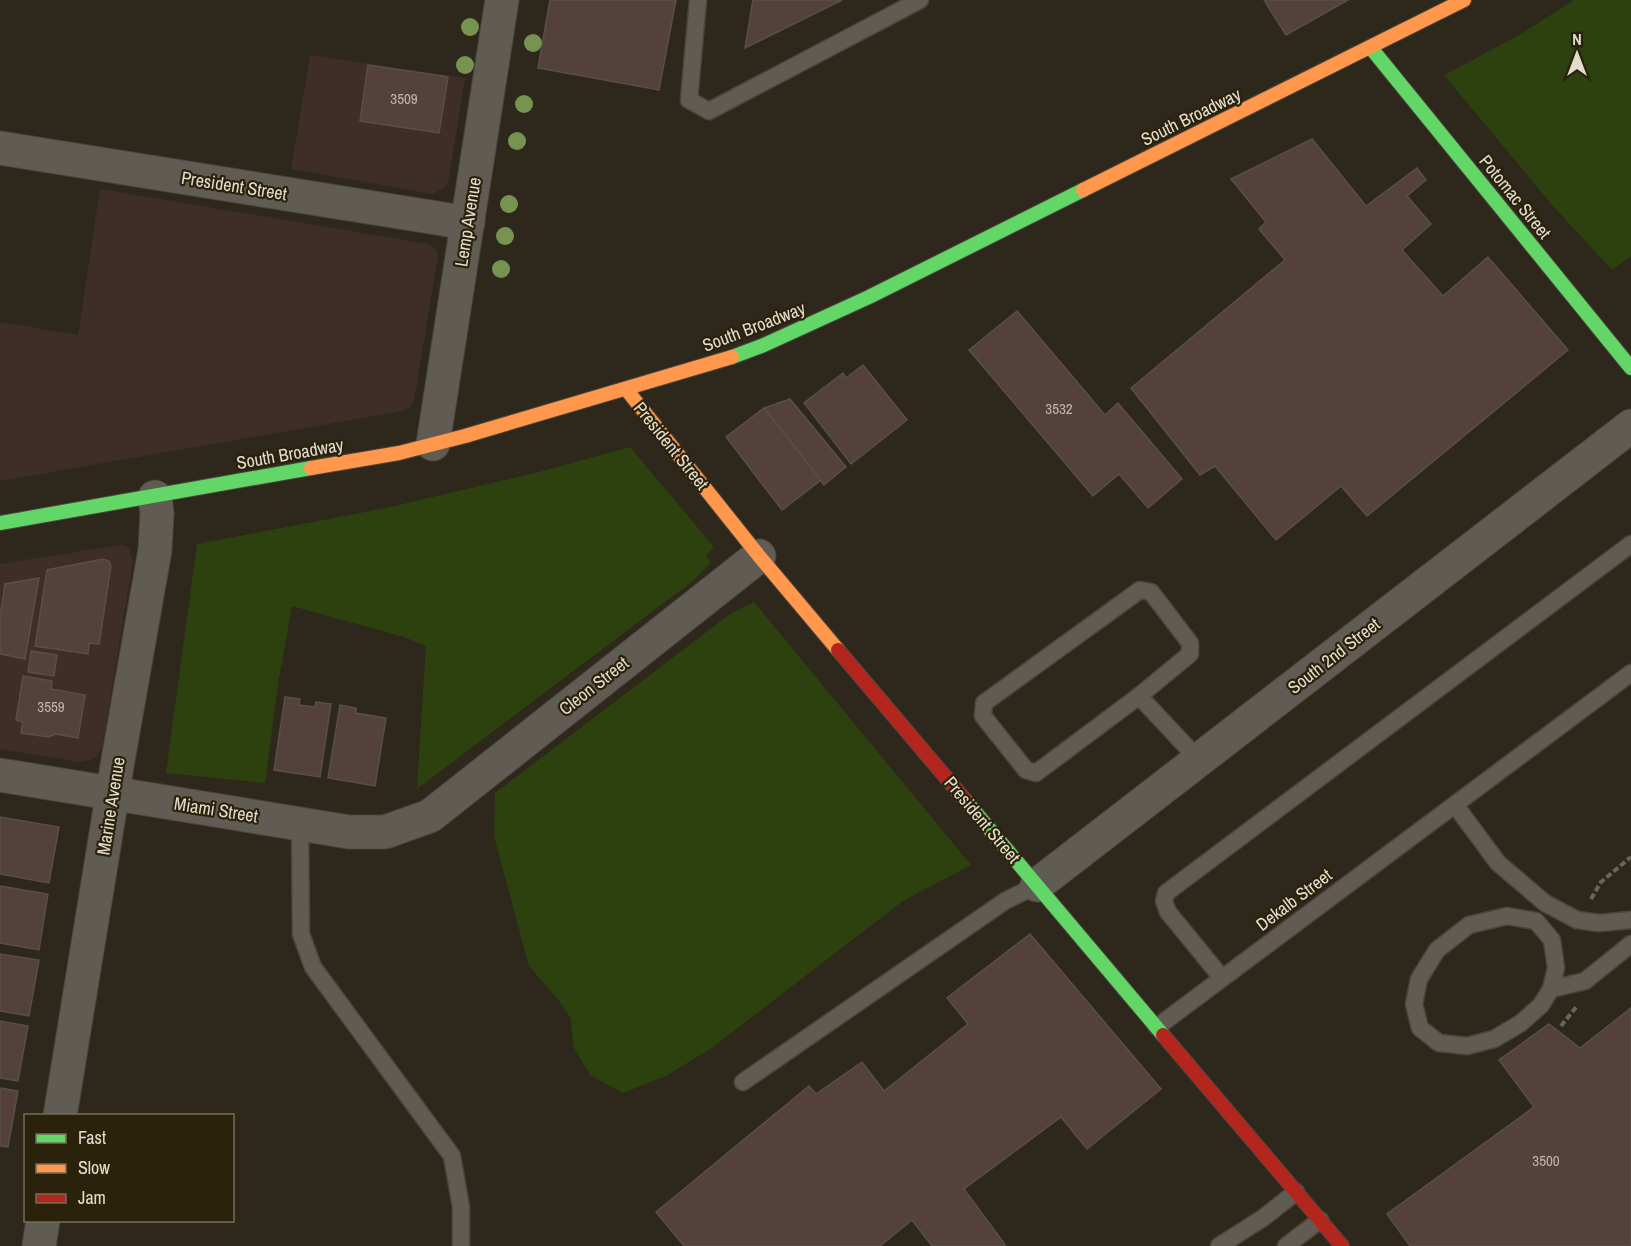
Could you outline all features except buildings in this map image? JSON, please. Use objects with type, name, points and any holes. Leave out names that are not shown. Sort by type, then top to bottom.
[{"type":"main road","name":"South Broadway","points":[[0,523],[370,458],[433,444],[720,361],[815,323],[1464,0]]},
{"type":"main road","name":"Potomac Street","points":[[1371,48],[1631,368]]},
{"type":"main road","name":"President Street","points":[[626,389],[759,556],[1342,1246]]},
{"type":"street","name":"Lemp Avenue","points":[[433,444],[502,0]]},
{"type":"street","name":"President Street","points":[[0,148],[468,224]]},
{"type":"street","name":"South 2nd Street","points":[[1037,885],[1631,426]]},
{"type":"street","name":"Marine Avenue","points":[[60,1114],[155,550],[157,513],[155,497]]},
{"type":"street","name":"Cleon Street","points":[[430,816],[759,556]]},
{"type":"street","name":"Miami Street","points":[[0,775],[349,832],[385,832],[430,816]]},
{"type":"street","points":[[39,1246],[43,1222]]},
{"type":"lane","points":[[698,0],[689,100],[709,111],[920,0]]},
{"type":"lane","points":[[1222,978],[1168,912],[1164,901],[1166,893],[1631,544]]},
{"type":"lane","points":[[1140,590],[1151,592],[1190,643],[1190,654],[1139,696],[1036,773],[1026,770],[983,716],[984,703],[1140,590]]},
{"type":"lane","name":"Dekalb Street","points":[[1157,1027],[1631,673]]},
{"type":"lane","points":[[1139,696],[1199,760]]},
{"type":"lane","points":[[1455,805],[1498,863],[1545,903],[1577,920],[1599,923],[1631,920]]},
{"type":"lane","points":[[300,824],[301,934],[313,967],[453,1156],[460,1207],[461,1246]]},
{"type":"lane","points":[[743,1082],[1005,901],[1037,885]]},
{"type":"lane","points":[[1536,921],[1545,903]]},
{"type":"lane","points":[[1507,916],[1536,921],[1552,940],[1556,968],[1551,989],[1541,1005],[1521,1023],[1494,1039],[1467,1046],[1439,1043],[1419,1028],[1414,1004],[1419,979],[1437,950],[1469,925],[1507,916]]},
{"type":"lane","points":[[1551,989],[1585,981],[1631,944]]},
{"type":"lane","points":[[1219,1246],[1263,1218],[1296,1192]]},
{"type":"lane","points":[[1286,1246],[1320,1220]]},
{"type":"shaded area","points":[[310,55],[465,78],[448,183],[444,188],[433,194],[291,169]]},
{"type":"shaded area","points":[[100,189],[428,244],[436,250],[438,256],[414,400],[410,407],[403,411],[0,481],[0,322],[78,335]]},
{"type":"shaded area","points":[[120,545],[128,547],[133,561],[102,748],[97,756],[80,762],[0,749],[0,564]]},
{"type":"green space","points":[[1574,0],[1631,0],[1631,256],[1612,270],[1553,206],[1444,75],[1523,33]]},
{"type":"green space","points":[[630,447],[714,547],[706,556],[711,562],[694,580],[417,789],[426,646],[404,637],[292,606],[278,684],[265,783],[166,773],[197,544],[386,508],[543,471]]},
{"type":"green space","points":[[754,602],[971,865],[903,901],[713,1047],[668,1075],[623,1093],[590,1075],[573,1046],[571,1019],[560,1002],[529,966],[494,836],[495,793],[730,614]]},
{"type":"traffic: fast","points":[[1371,48],[1631,368]]},
{"type":"traffic: fast","points":[[732,357],[764,345],[869,297],[1083,190]]},
{"type":"traffic: fast","points":[[0,523],[311,468]]},
{"type":"traffic: fast","points":[[965,800],[1163,1035]]},
{"type":"traffic: slow","points":[[1083,190],[1464,0]]},
{"type":"traffic: slow","points":[[311,468],[399,453],[465,436],[732,357]]},
{"type":"traffic: slow","points":[[626,389],[759,556],[838,650]]},
{"type":"traffic: jam","points":[[838,650],[965,800]]},
{"type":"traffic: jam","points":[[1163,1035],[1342,1246]]}]
